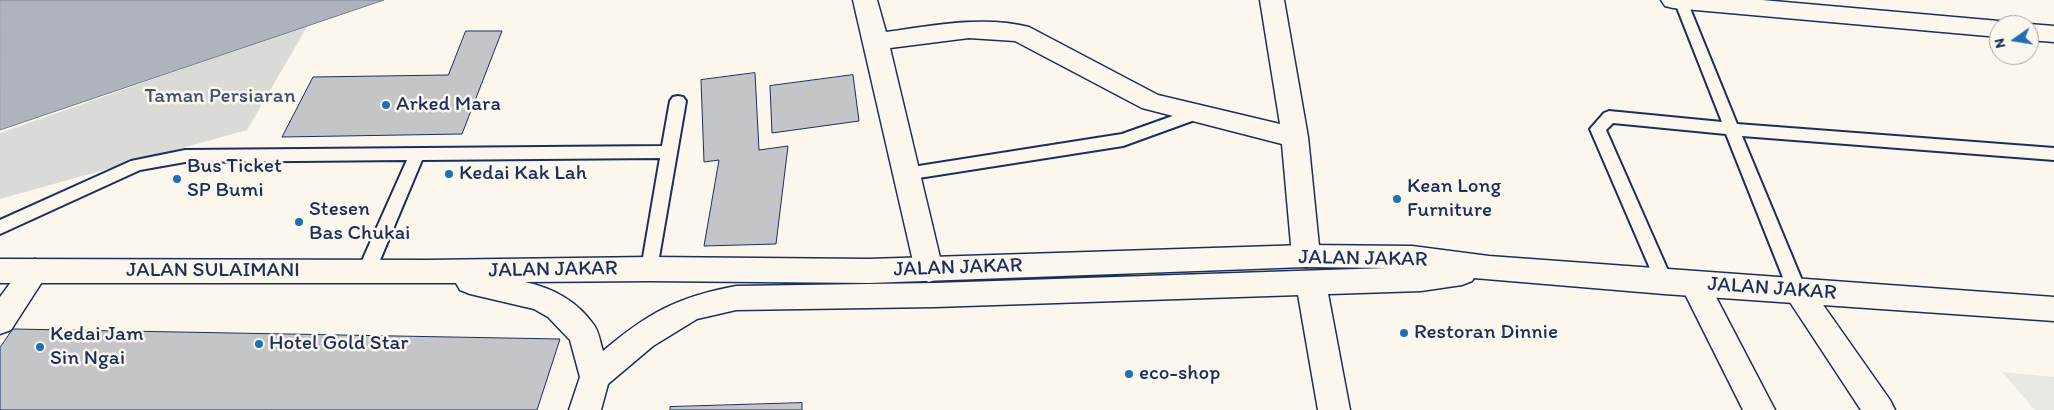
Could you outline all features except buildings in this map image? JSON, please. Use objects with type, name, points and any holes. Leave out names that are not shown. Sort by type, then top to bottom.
[{"type":"main road","points":[[865,0],[929,270]]},
{"type":"main road","points":[[1272,0],[1295,137],[1308,270],[1334,410]]},
{"type":"main road","points":[[1673,0],[1842,7],[1989,28]]},
{"type":"main road","points":[[876,41],[969,30],[1020,33],[1151,102],[1295,137]]},
{"type":"main road","points":[[2039,33],[2054,34]]},
{"type":"main road","name":"JALAN JAKAR","points":[[427,272],[649,269],[1308,270],[1421,279],[1489,268],[2054,309]]},
{"type":"main road","name":"JALAN JAKAR","points":[[595,377],[623,351],[674,316],[714,302],[736,298],[945,294],[1308,270]]},
{"type":"main road","name":"JALAN SULAIMANI","points":[[0,271],[427,272]]},
{"type":"main road","points":[[0,321],[35,271]]},
{"type":"main road","points":[[427,272],[541,298],[558,308],[583,334],[595,377],[585,410]]},
{"type":"main road","points":[[1695,284],[1759,410]]},
{"type":"main road","points":[[1798,290],[1879,410]]},
{"type":"lane","points":[[1680,1],[1798,290]]},
{"type":"lane","points":[[649,269],[678,101]]},
{"type":"lane","points":[[906,174],[1123,140],[1198,113]]},
{"type":"lane","points":[[1664,282],[1598,129],[1609,117],[1731,129],[2054,154]]},
{"type":"lane","points":[[0,227],[137,165],[185,156],[670,152]]},
{"type":"lane","points":[[366,272],[417,154]]},
{"type":"shaded area","points":[[0,0],[384,0],[0,130]]},
{"type":"shaded area","points":[[2002,372],[2054,377],[2054,410],[2035,410]]},
{"type":"green space","name":"Taman Persiaran","points":[[308,25],[247,130],[0,199],[0,133]]},
{"type":"place","name":"Arked Mara","points":[[386,105]]},
{"type":"place","name":"Kedai Kak Lah","points":[[449,174]]},
{"type":"place","name":"Bus Ticket SP Bumi","points":[[177,179]]},
{"type":"place","name":"Kean Long Furniture","points":[[1397,199]]},
{"type":"place","name":"Stesen Bas Chukai","points":[[299,222]]},
{"type":"place","name":"Restoran Dinnie","points":[[1404,333]]},
{"type":"place","name":"Hotel Gold Star","points":[[259,344]]},
{"type":"place","name":"Kedai Jam Sin Ngai","points":[[40,347]]},
{"type":"place","name":"eco-shop","points":[[1129,374]]}]
